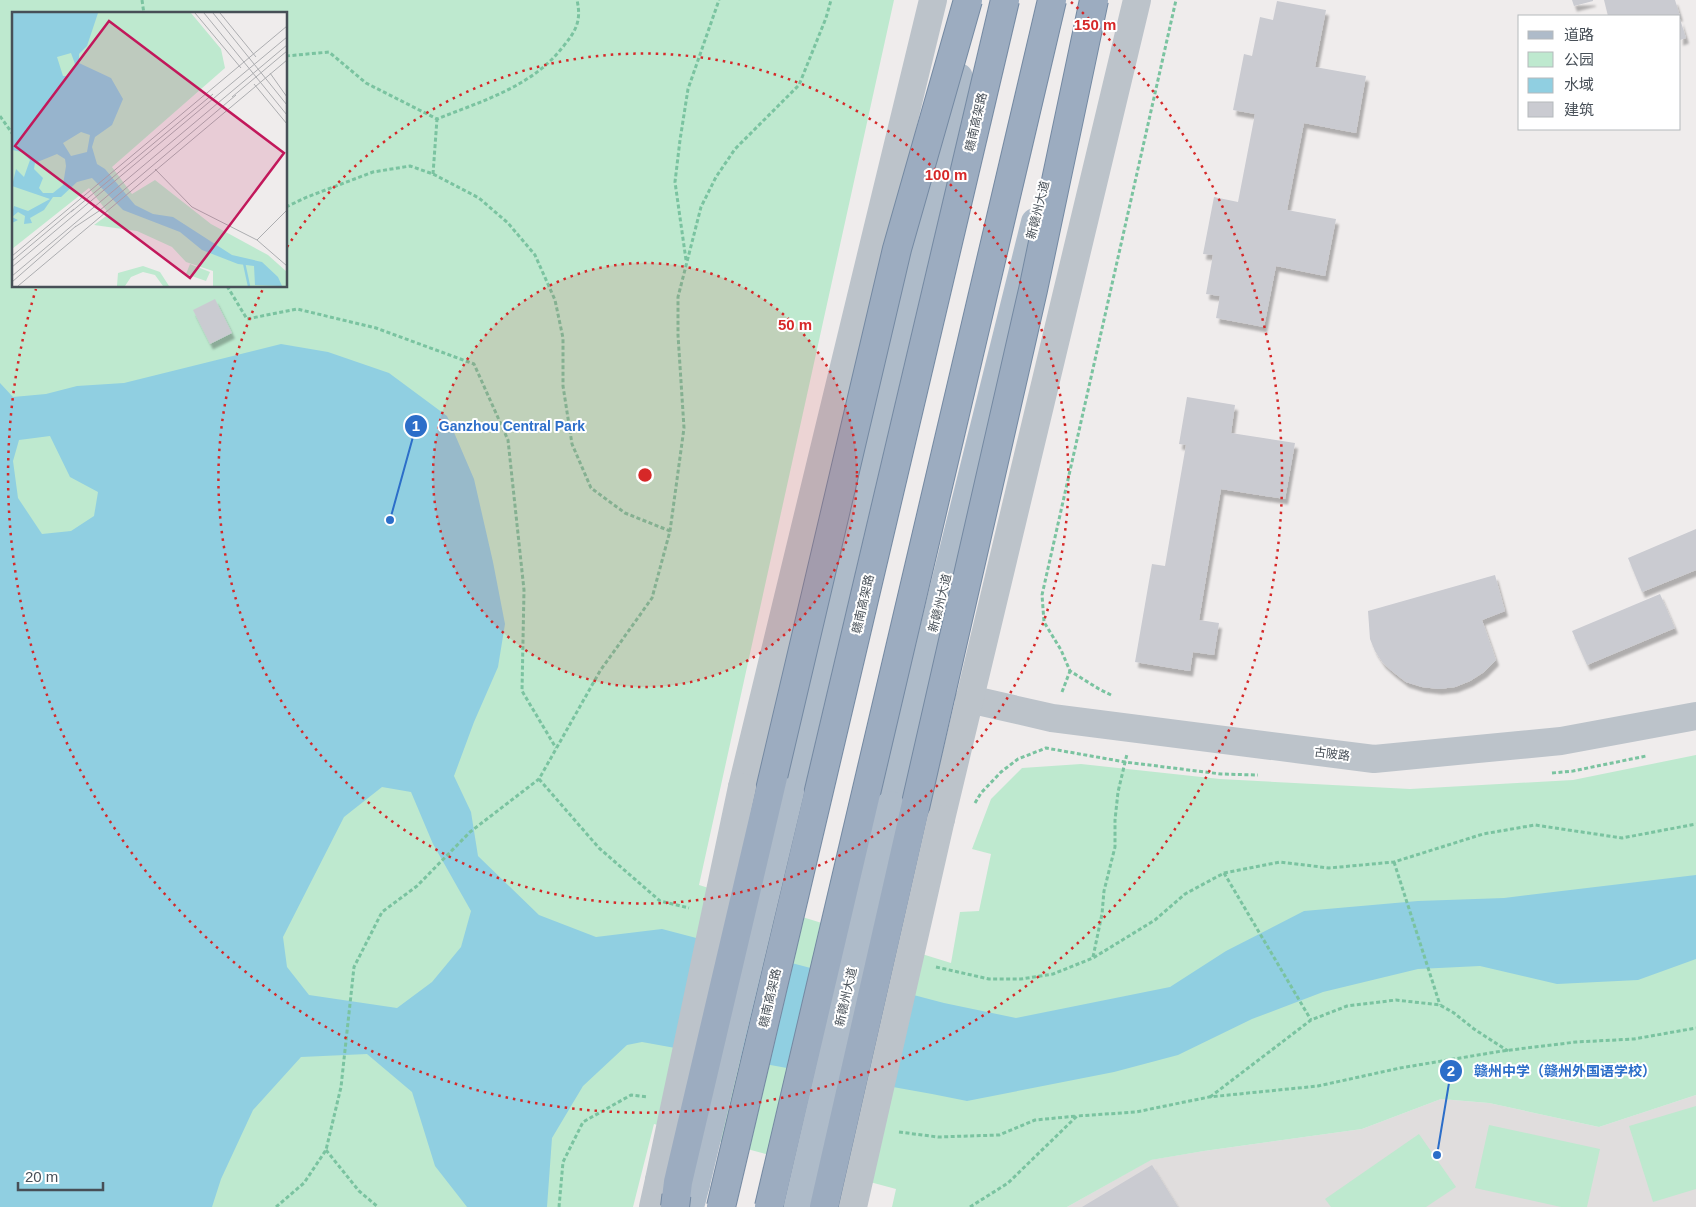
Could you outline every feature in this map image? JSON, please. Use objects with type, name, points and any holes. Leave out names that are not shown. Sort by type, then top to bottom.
[{"type":"highway","points":[[675,1207],[678,1182],[897,249],[968,0]]},
{"type":"highway","name":"赣南高架路","points":[[721,1207],[1005,0]]},
{"type":"highway","points":[[770,1207],[1052,0]]},
{"type":"highway","points":[[806,1206],[1033,290],[1094,0]]},
{"type":"main road","points":[[693,1196],[977,0]]},
{"type":"main road","name":"新赣州大道","points":[[806,1206],[890,805],[1090,0]]},
{"type":"street","points":[[653,1207],[742,787],[933,0]]},
{"type":"street","points":[[853,1207],[969,699],[1137,0]]},
{"type":"street","name":"古陂路","points":[[969,699],[1052,718],[1374,759],[1561,741],[1696,716]]},
{"type":"path","points":[[288,56],[329,52],[366,83],[437,119],[527,81],[553,60],[575,33],[579,10],[577,0]]},
{"type":"path","points":[[686,263],[675,182],[680,140],[688,89],[719,0]]},
{"type":"path","points":[[276,1207],[304,1183],[326,1150],[341,1087],[354,967],[382,912],[417,886],[470,832],[540,779],[600,671],[652,598],[670,531],[684,428],[678,335],[678,297],[701,207],[716,177],[735,149],[799,85],[826,18],[831,0]]},
{"type":"path","points":[[1114,697],[1099,690],[1070,671],[1061,650],[1044,622],[1042,595],[1176,0]]},
{"type":"path","points":[[0,116],[12,133]]},
{"type":"path","points":[[433,174],[437,119]]},
{"type":"path","points":[[288,207],[308,197],[372,172],[410,166],[433,174],[479,198],[508,223],[535,255],[555,300],[563,338],[563,386],[572,444],[591,488],[625,514],[670,531]]},
{"type":"path","points":[[228,288],[247,319],[297,309],[376,328],[474,364],[508,440],[524,590],[522,692],[557,748]]},
{"type":"path","points":[[1093,958],[1102,914],[1104,891],[1115,847],[1118,792],[1134,729]]},
{"type":"path","points":[[988,979],[1022,979],[1053,974],[1093,958],[1155,920],[1185,894],[1224,873],[1280,862],[1329,868],[1394,862],[1483,834],[1535,825],[1622,838],[1696,824]]},
{"type":"path","points":[[1394,862],[1440,1006]]},
{"type":"path","points":[[1224,873],[1312,1020]]},
{"type":"path","points":[[1209,1097],[1312,1020],[1347,1006],[1396,1000],[1440,1006],[1454,1013],[1474,1029],[1509,1051]]},
{"type":"path","points":[[970,1207],[1008,1184],[1077,1116],[1136,1112],[1209,1097],[1318,1086],[1400,1068],[1509,1051],[1576,1042],[1634,1039],[1696,1028]]},
{"type":"path","points":[[326,1150],[359,1191],[378,1207]]},
{"type":"shaded area","points":[[1696,1095],[1696,1207],[1067,1207],[1150,1160],[1362,1129],[1441,1099],[1489,1103],[1599,1127]]},
{"type":"green space","points":[[0,0],[894,0],[699,885],[951,963],[960,912],[979,911],[991,854],[972,849],[991,799],[1022,768],[1081,764],[1220,779],[1410,789],[1573,780],[1696,755],[1696,1095],[1599,1127],[1489,1103],[1441,1099],[1362,1129],[1151,1160],[1067,1207],[892,1207],[896,1189],[654,1124],[633,1207],[0,1207]]},
{"type":"green space","points":[[1696,1106],[1696,1189],[1653,1202],[1629,1126]]},
{"type":"green space","points":[[1489,1125],[1600,1149],[1587,1207],[1561,1207],[1475,1188]]},
{"type":"green space","points":[[1419,1134],[1456,1187],[1426,1207],[1331,1207],[1325,1199]]},
{"type":"water","points":[[281,344],[328,352],[389,373],[447,416],[474,479],[505,624],[498,667],[474,722],[454,776],[471,812],[478,856],[539,915],[596,937],[662,929],[944,1003],[1016,1018],[1170,987],[1226,951],[1304,911],[1418,901],[1504,898],[1696,875],[1696,959],[1638,980],[1557,984],[1480,966],[1418,969],[1323,992],[1252,1019],[1178,1055],[1114,1072],[967,1101],[642,1042],[627,1045],[583,1086],[552,1138],[547,1207],[467,1207],[435,1166],[412,1092],[367,1054],[301,1057],[253,1110],[221,1179],[212,1207],[0,1207],[0,383],[13,397],[46,394],[77,386],[124,383]],"holes":[[[50,436],[70,477],[98,492],[94,516],[71,531],[42,534],[18,498],[13,461],[19,440]],[[382,787],[411,792],[433,844],[471,911],[461,947],[432,982],[397,1008],[309,995],[287,967],[283,937],[344,817]]]},
{"type":"building","points":[[1572,0],[1593,0],[1593,1],[1574,6]]},
{"type":"building","points":[[1604,0],[1675,0],[1680,15],[1608,15]]},
{"type":"building","points":[[1277,1],[1326,10],[1315,67],[1366,76],[1356,133],[1304,123],[1287,210],[1336,219],[1325,276],[1276,266],[1264,327],[1216,318],[1220,296],[1206,294],[1213,255],[1203,254],[1214,197],[1238,202],[1255,114],[1233,110],[1244,54],[1252,56],[1260,17],[1273,20]]},
{"type":"building","points":[[1681,22],[1686,38],[1681,40]]},
{"type":"building","points":[[215,299],[232,333],[210,344],[193,310]]},
{"type":"building","points":[[1187,397],[1235,405],[1231,433],[1295,443],[1285,499],[1221,489],[1199,620],[1219,623],[1214,655],[1193,652],[1190,671],[1135,662],[1152,564],[1165,566],[1186,445],[1179,444]]},
{"type":"building","points":[[1696,529],[1696,570],[1642,592],[1628,558]]},
{"type":"building","points":[[1495,575],[1505,611],[1482,620],[1496,660],[1484,672],[1470,681],[1455,687],[1439,689],[1422,687],[1406,682],[1383,663],[1370,639],[1368,611]]},
{"type":"building","points":[[1660,594],[1675,628],[1587,665],[1572,631]]},
{"type":"building","points":[[1152,1165],[1178,1207],[1082,1207]]},
{"type":"place","name":"Ganzhou Central Park","points":[[390,520]]},
{"type":"place","name":"赣州中学（赣州外国语学校）","points":[[1437,1155]]}]
